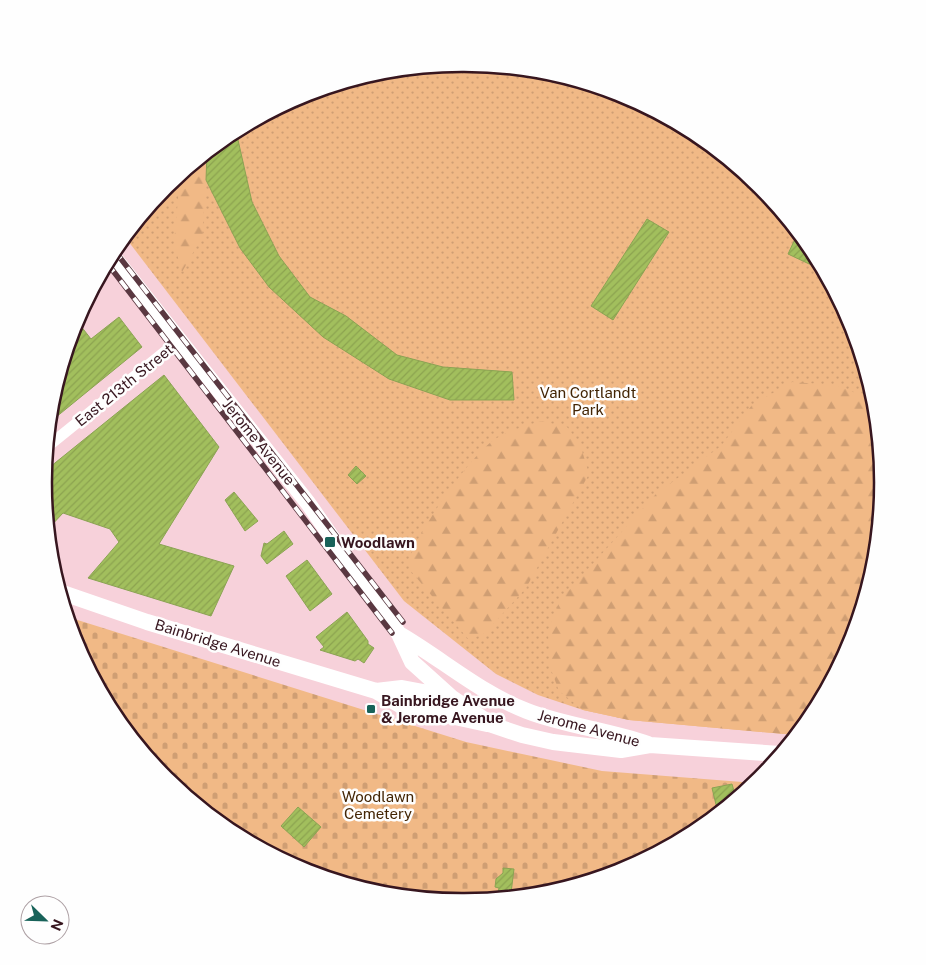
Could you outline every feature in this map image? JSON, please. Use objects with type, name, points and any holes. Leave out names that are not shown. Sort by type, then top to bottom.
[{"type":"main road","name":"Jerome Avenue","points":[[117,262],[308,503],[399,634],[412,662],[452,698],[492,725],[553,742],[621,750],[650,745],[772,753]]},
{"type":"main road","name":"Bainbridge Avenue","points":[[68,595],[147,622],[376,691],[400,705],[466,721],[492,725]]},
{"type":"main road","name":"Jerome Avenue","points":[[399,634],[502,700],[528,712],[623,735],[650,745]]},
{"type":"main road","points":[[452,698],[466,678]]},
{"type":"main road","name":"Bainbridge Avenue","points":[[376,691],[402,688],[452,698]]},
{"type":"street","name":"East 213th Street","points":[[55,438],[178,341]]},
{"type":"green space","name":"Van Cortlandt Park","points":[[436,73],[490,73],[543,80],[569,86],[620,103],[645,114],[691,141],[713,157],[734,174],[772,212],[819,277],[852,351],[866,402],[870,429],[874,482],[873,509],[866,563],[860,589],[842,640],[831,664],[819,688],[787,734],[629,720],[583,710],[538,695],[496,674],[404,601],[130,243],[154,212],[173,192],[192,174],[235,141],[281,114],[306,103],[357,86],[383,80]]},
{"type":"green space","points":[[211,159],[206,180],[202,237],[182,272],[174,243],[179,188],[192,174]]},
{"type":"green space","points":[[792,382],[835,385],[865,396],[873,456],[874,482],[873,509],[866,563],[852,614],[819,688],[787,734],[629,720],[583,710],[559,691],[550,667],[548,630],[560,600],[656,494],[721,446],[752,405]]},
{"type":"green space","points":[[541,421],[567,427],[580,444],[589,474],[526,588],[485,633],[469,640],[410,570],[411,555],[425,528],[446,495],[481,451],[503,435]]},
{"type":"green space","name":"Woodlawn Cemetery","points":[[76,620],[466,742],[602,771],[743,782],[691,824],[645,851],[620,862],[569,879],[517,889],[463,893],[409,889],[357,879],[306,862],[281,851],[235,824],[192,791],[154,753],[122,711],[107,688]]},
{"type":"building","points":[[238,139],[252,202],[279,256],[310,297],[346,316],[397,355],[443,367],[512,372],[514,400],[450,400],[389,379],[323,337],[269,287],[240,248],[206,180],[207,162]]},
{"type":"building","points":[[647,219],[669,232],[613,320],[591,306]]},
{"type":"building","points":[[794,240],[811,265],[788,254]]},
{"type":"building","points":[[119,317],[142,347],[58,415],[66,376],[83,328],[91,339]]},
{"type":"building","points":[[164,375],[219,447],[159,544],[234,566],[211,616],[88,578],[119,542],[110,529],[63,513],[54,522],[53,465]]},
{"type":"building","points":[[356,466],[366,476],[357,484],[348,475]]},
{"type":"building","points":[[234,492],[258,521],[245,531],[225,500]]},
{"type":"building","points":[[284,531],[293,544],[267,564],[261,556],[264,543],[267,544]]},
{"type":"building","points":[[307,560],[332,594],[310,611],[286,576]]},
{"type":"building","points":[[347,612],[368,641],[368,644],[374,648],[364,663],[358,659],[355,661],[320,650],[324,647],[316,637]]},
{"type":"building","points":[[732,784],[734,791],[716,805],[712,788]]},
{"type":"building","points":[[298,807],[321,827],[304,847],[281,826]]},
{"type":"building","points":[[503,868],[514,869],[511,890],[498,891],[499,888],[495,887],[496,879],[503,873]]},
{"type":"railway","points":[[120,257],[403,622]]},
{"type":"railway","points":[[112,269],[392,633]]},
{"type":"place","name":"Woodlawn","points":[[330,542]]},
{"type":"place","name":"Bainbridge Avenue & Jerome Avenue","points":[[371,709]]}]
